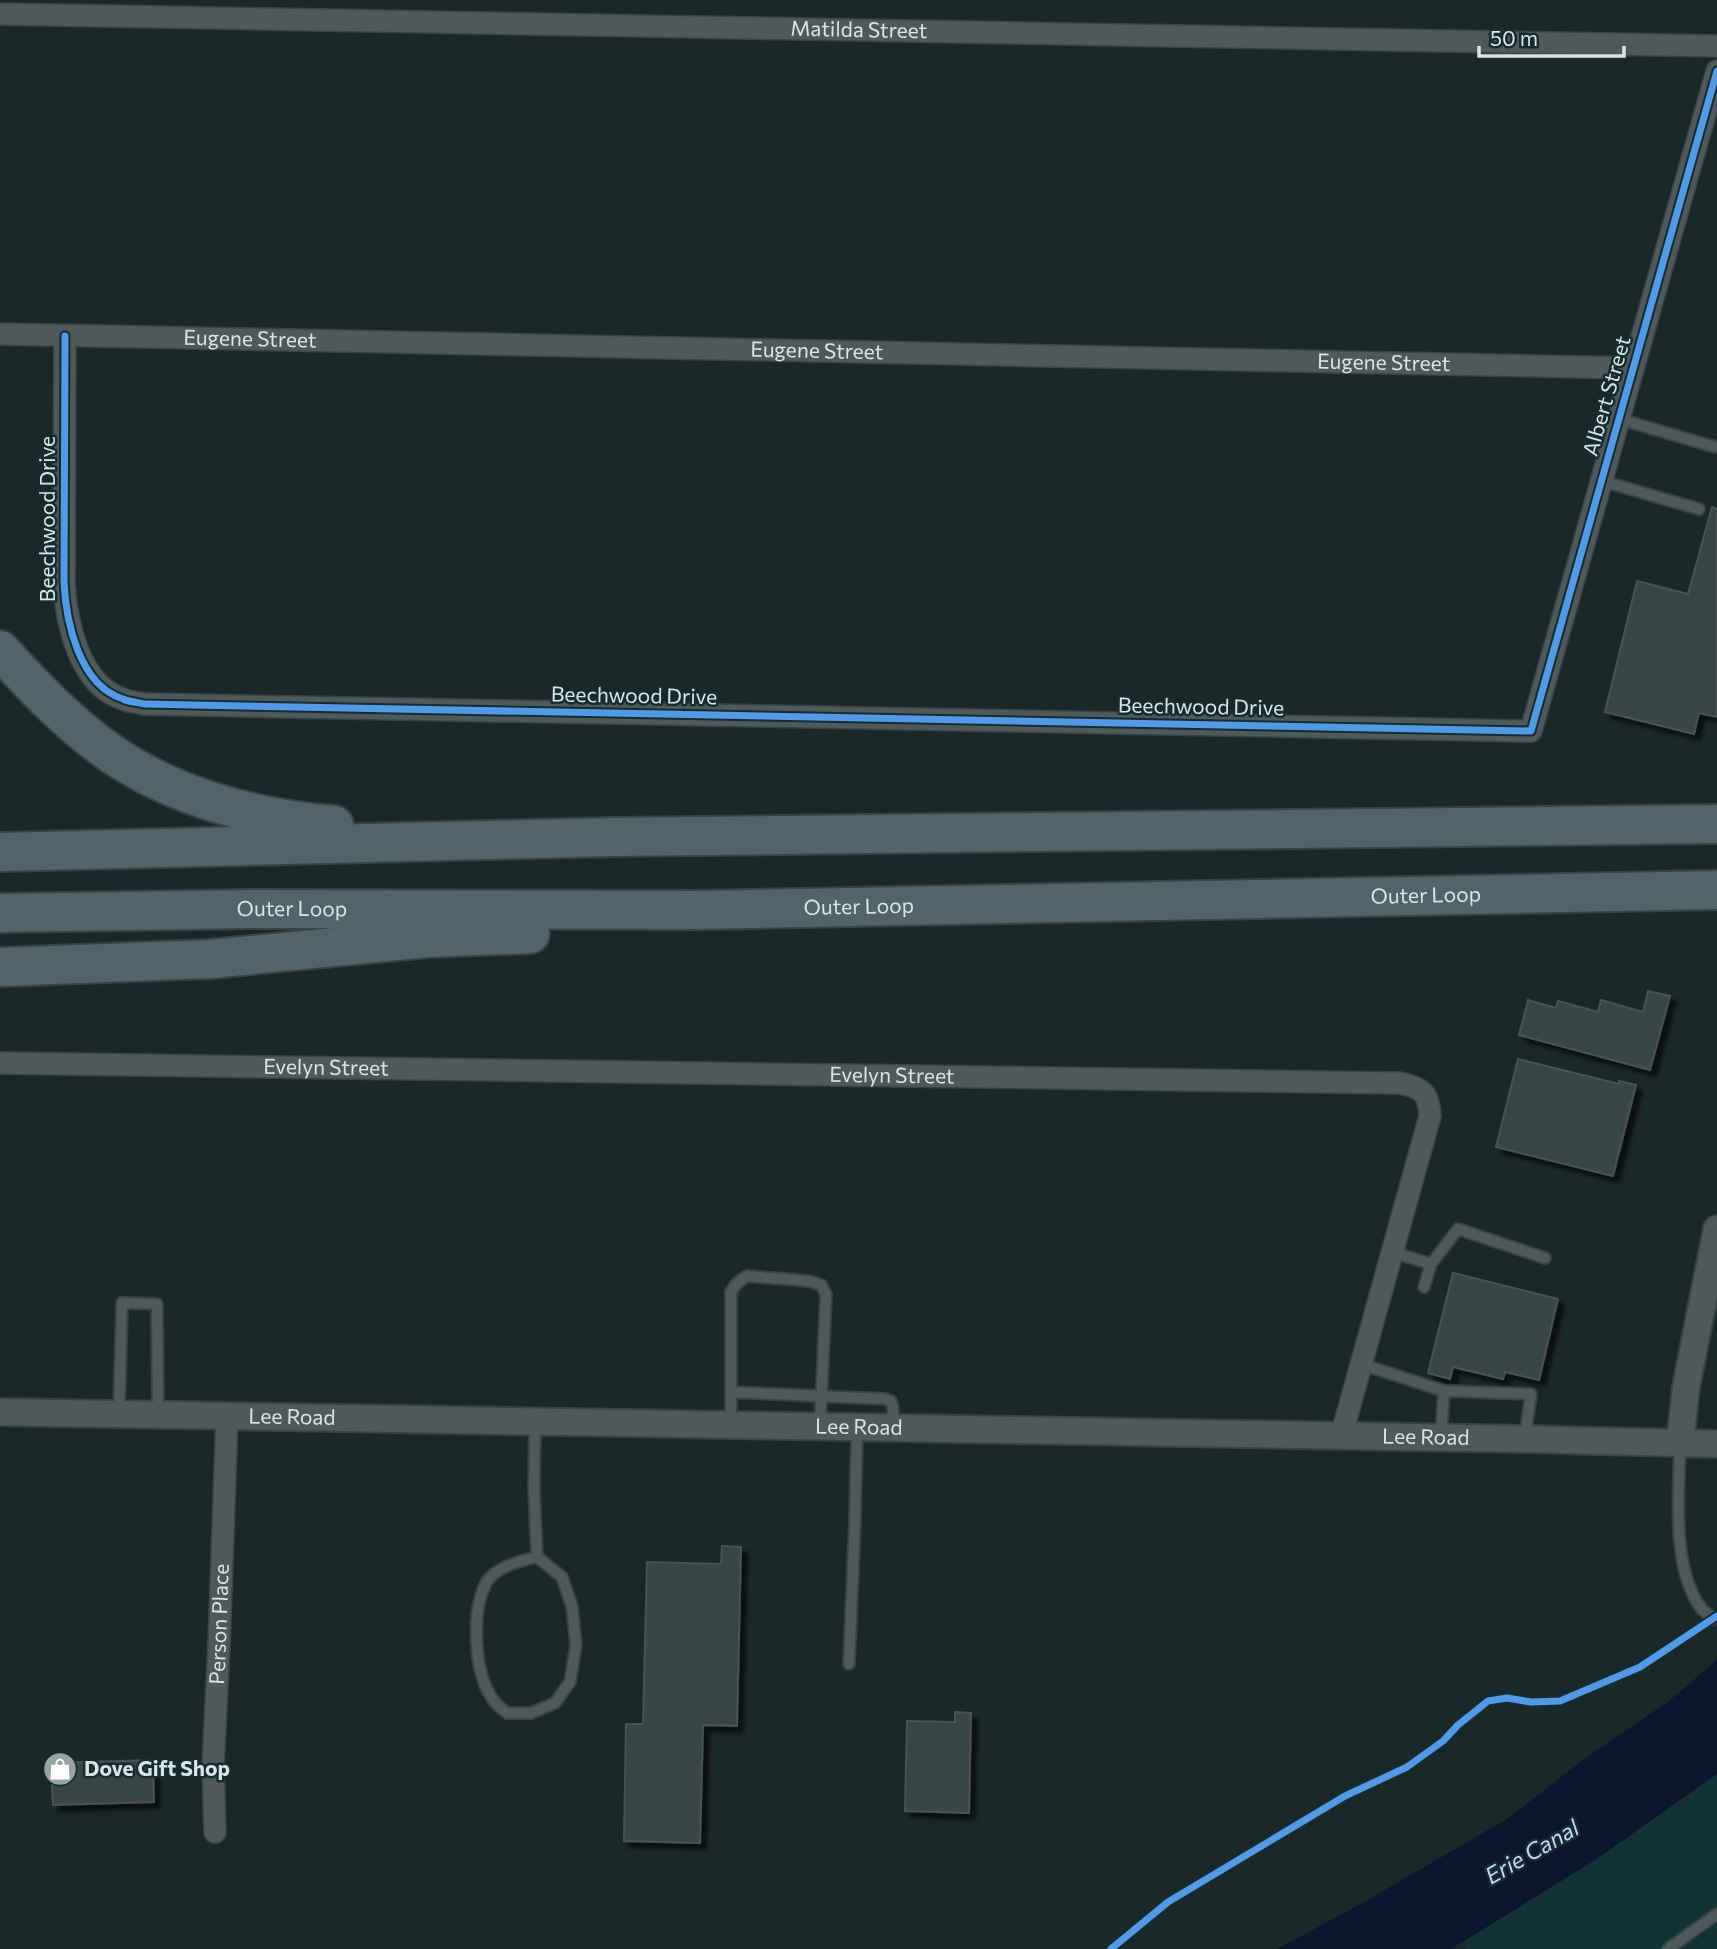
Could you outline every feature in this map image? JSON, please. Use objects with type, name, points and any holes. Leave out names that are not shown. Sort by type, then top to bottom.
[{"type":"highway","points":[[0,650],[40,693],[82,732],[110,753],[172,787],[237,808],[312,824],[613,838]]},
{"type":"highway","points":[[0,852],[613,838],[1717,824]]},
{"type":"highway","name":"Outer Loop","points":[[0,914],[250,909],[697,910],[1717,890]]},
{"type":"highway","points":[[0,967],[210,958],[428,938],[616,930],[697,910]]},
{"type":"street","name":"Matilda Street","points":[[0,14],[1717,46]]},
{"type":"street","name":"Albert Street","points":[[1531,731],[1717,71]]},
{"type":"street","name":"Eugene Street","points":[[0,334],[1633,368]]},
{"type":"street","name":"Beechwood Drive","points":[[65,336],[66,612],[73,640],[84,664],[100,685],[121,699],[144,704],[1531,731]]},
{"type":"street","name":"Evelyn Street","points":[[0,1063],[1413,1085],[1424,1092],[1430,1103],[1430,1116],[1341,1437]]},
{"type":"street","points":[[1680,1444],[1686,1388],[1717,1229]]},
{"type":"street","name":"Lee Road","points":[[0,1412],[1717,1444]]},
{"type":"street","name":"Person Place","points":[[215,1832],[214,1766],[227,1416]]},
{"type":"lane","points":[[1619,419],[1715,447]]},
{"type":"lane","points":[[1602,481],[1699,509]]},
{"type":"lane","points":[[1424,1287],[1431,1264],[1458,1229],[1545,1258]]},
{"type":"lane","points":[[1392,1252],[1431,1264]]},
{"type":"lane","points":[[731,1426],[731,1292],[737,1283],[747,1276],[809,1281],[821,1285],[826,1294],[820,1427]]},
{"type":"lane","points":[[119,1414],[122,1303],[141,1303],[157,1304],[158,1415]]},
{"type":"lane","points":[[1361,1364],[1444,1391],[1531,1395],[1525,1439]]},
{"type":"lane","points":[[1441,1439],[1444,1391]]},
{"type":"lane","points":[[731,1392],[885,1399],[891,1401],[893,1408],[893,1429]]},
{"type":"lane","points":[[535,1422],[537,1557],[562,1577],[572,1606],[576,1645],[570,1682],[555,1703],[531,1713],[508,1713],[492,1700],[482,1677],[476,1636],[479,1606],[487,1581],[510,1563],[537,1557]]},
{"type":"lane","points":[[849,1664],[857,1428]]},
{"type":"lane","points":[[1680,1444],[1678,1536],[1688,1580],[1701,1607],[1713,1619]]},
{"type":"lane","points":[[1668,1949],[1717,1914]]},
{"type":"shaded area","points":[[1717,1774],[1717,1949],[1465,1949],[1467,1939],[1595,1860]]},
{"type":"water","name":"Erie Canal","points":[[1717,1660],[1717,1774],[1595,1860],[1451,1949],[1277,1949],[1507,1819],[1587,1757],[1669,1701]]},
{"type":"building","points":[[1712,507],[1717,509],[1717,717],[1699,713],[1694,734],[1605,712],[1637,581],[1688,594]]},
{"type":"building","points":[[1648,991],[1670,996],[1650,1070],[1519,1035],[1528,1000],[1556,1008],[1558,1001],[1598,1012],[1601,1000],[1643,1012]]},
{"type":"building","points":[[1518,1059],[1619,1084],[1619,1081],[1636,1085],[1613,1176],[1496,1147]]},
{"type":"building","points":[[1453,1273],[1558,1299],[1539,1380],[1505,1372],[1503,1379],[1453,1367],[1450,1379],[1428,1373]]},
{"type":"building","points":[[722,1546],[741,1547],[737,1726],[703,1725],[700,1843],[624,1841],[626,1724],[643,1724],[647,1562],[721,1564]]},
{"type":"building","points":[[955,1712],[971,1713],[969,1813],[905,1811],[907,1721],[955,1722]]},
{"type":"building","points":[[153,1760],[154,1802],[53,1805],[51,1763]]},
{"type":"cycle path","points":[[65,336],[65,598],[72,633],[86,666],[108,692],[128,701],[144,704],[1531,731],[1717,71]]},
{"type":"cycle path","points":[[1111,1949],[1168,1902],[1345,1796],[1407,1767],[1443,1741],[1488,1701],[1507,1698],[1531,1702],[1560,1701],[1640,1667],[1717,1616]]},
{"type":"place","name":"Dove Gift Shop","points":[[60,1769]]}]
